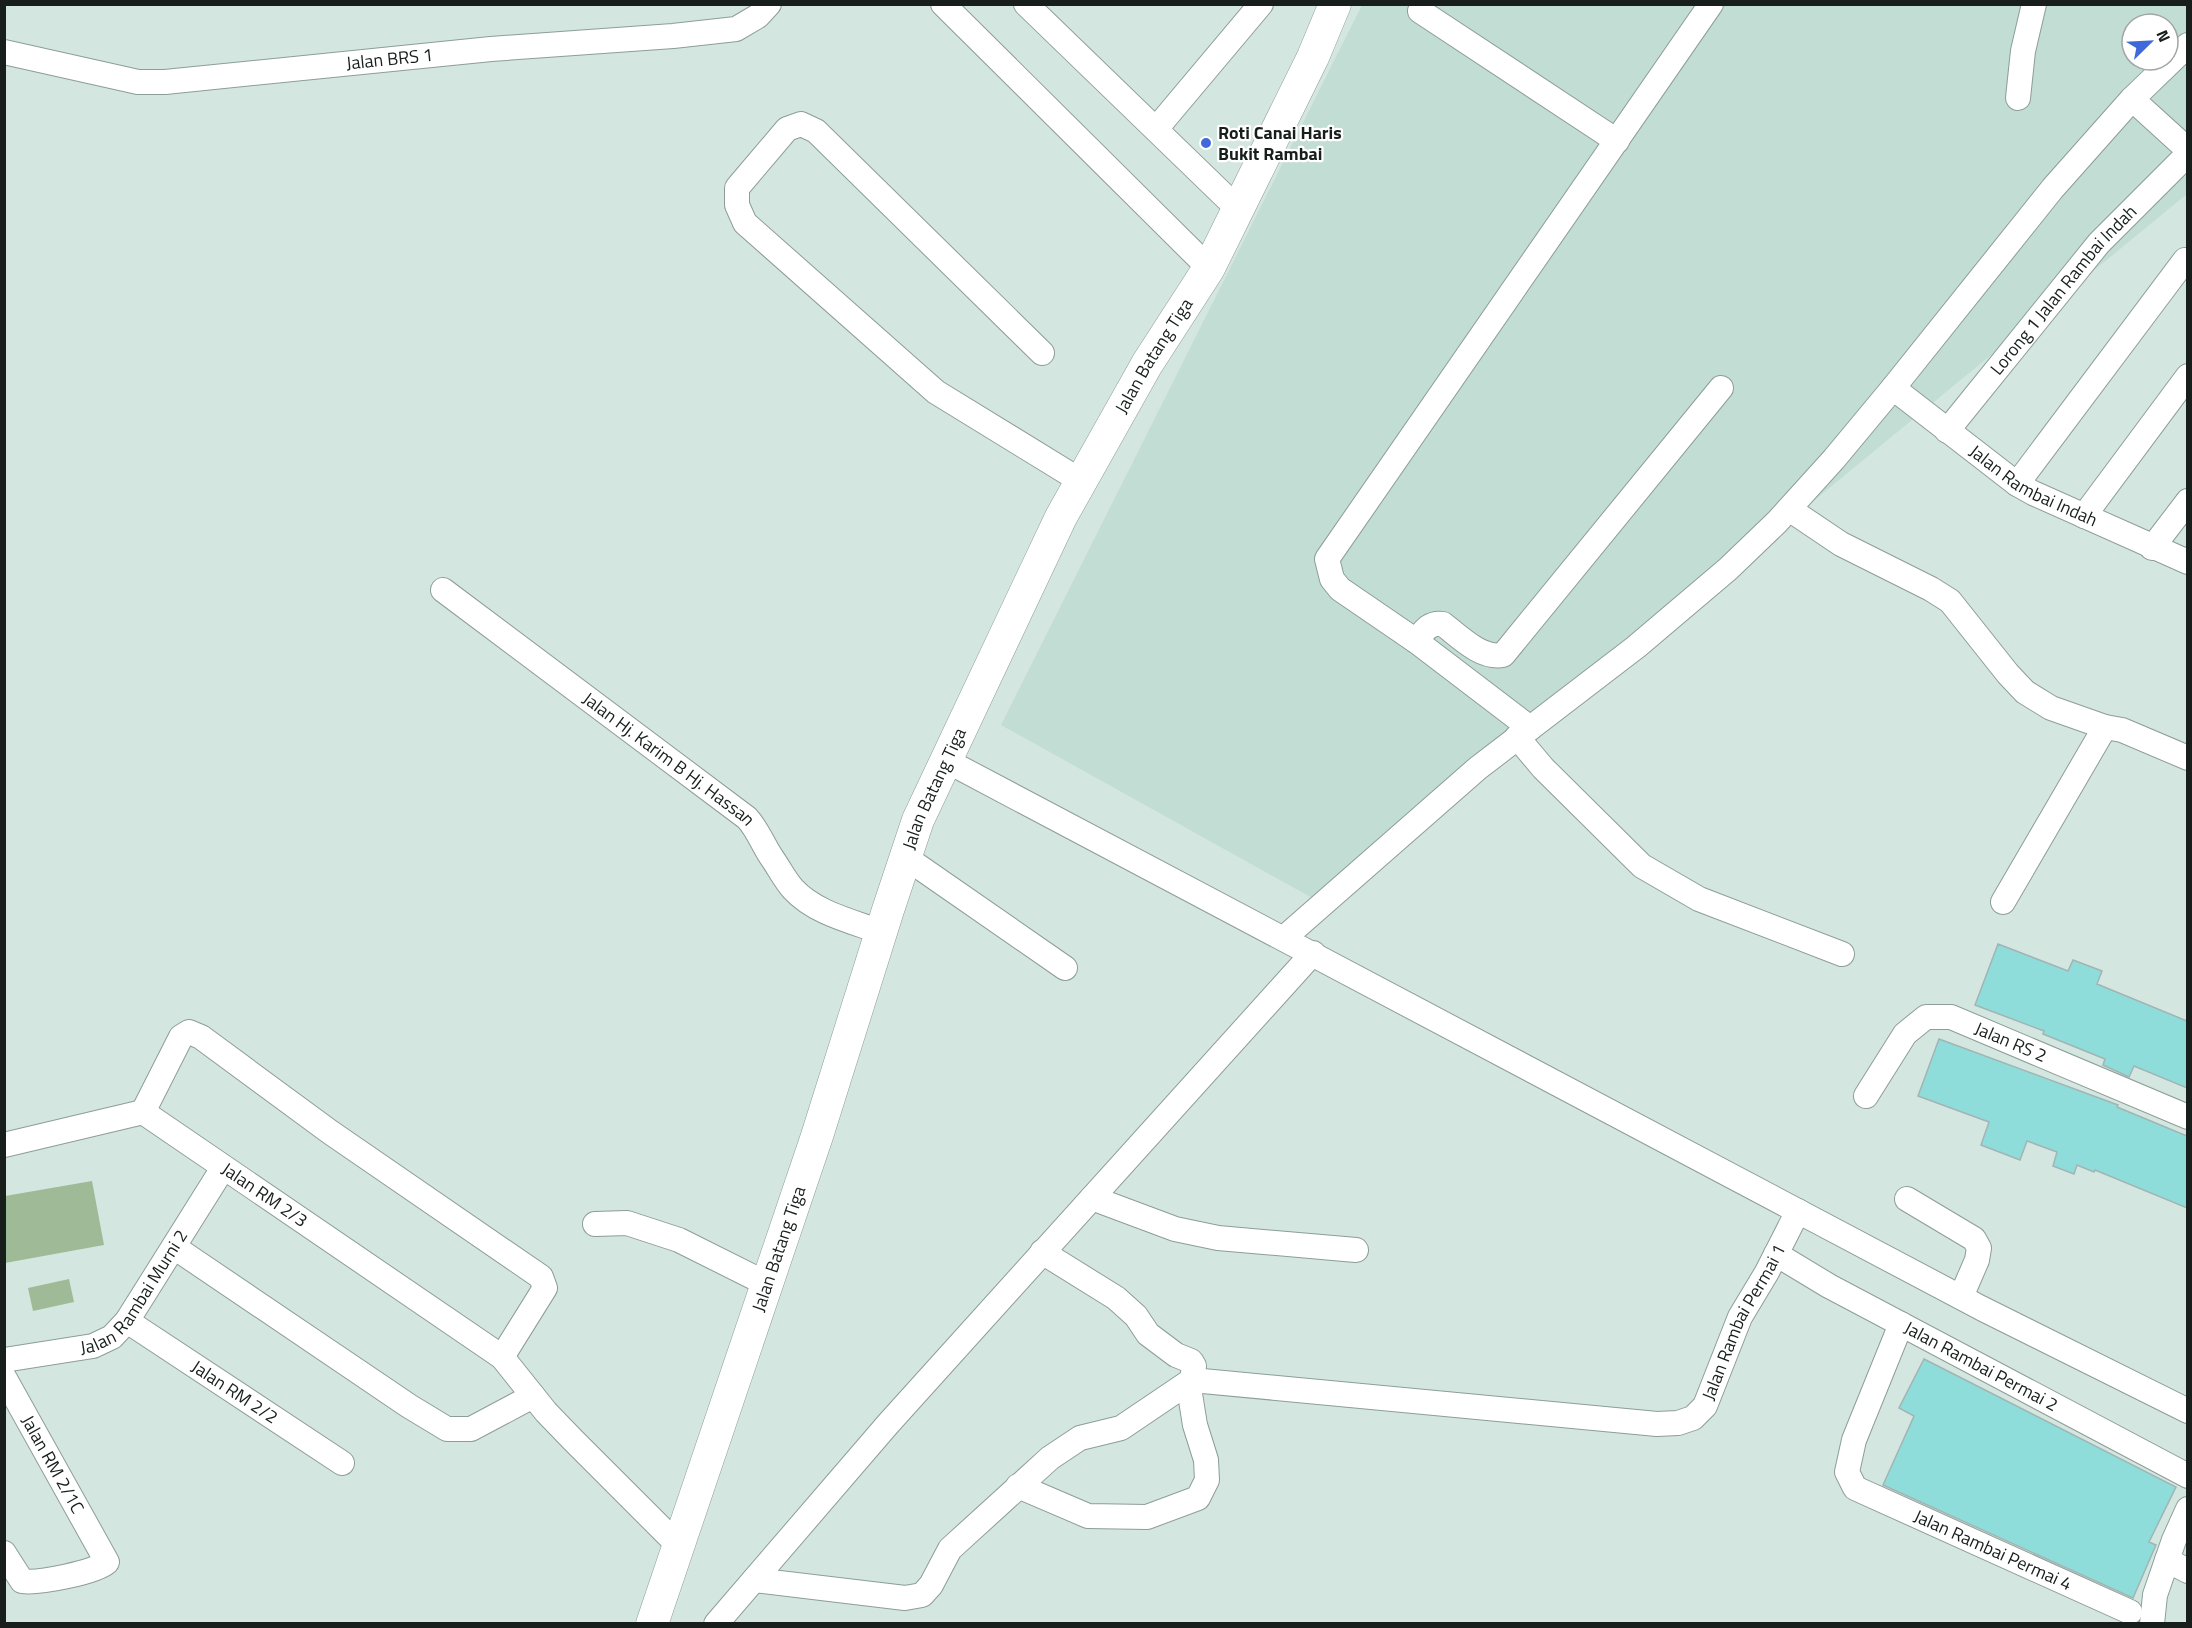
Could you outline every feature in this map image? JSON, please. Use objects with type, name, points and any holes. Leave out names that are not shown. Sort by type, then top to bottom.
[{"type":"main road","name":"Jalan Batang Tiga","points":[[652,1623],[834,1084],[918,820],[1060,517],[1147,364],[1209,268],[1313,57],[1335,4]]},
{"type":"street","name":"Jalan BRS 1","points":[[4,52],[138,82],[165,82],[491,49],[674,36],[736,29],[759,16],[769,4]]},
{"type":"street","points":[[943,4],[1209,268]]},
{"type":"street","points":[[1156,129],[1261,4]]},
{"type":"street","points":[[1711,4],[1328,559],[1332,579],[1341,589],[1416,641],[1524,733],[1551,776],[1642,866],[1699,899],[1842,954]]},
{"type":"street","points":[[2018,98],[2023,51],[2034,4]]},
{"type":"street","points":[[1038,8],[1239,210]]},
{"type":"street","points":[[1420,11],[1617,141]]},
{"type":"street","points":[[1284,938],[1478,768],[1636,648],[1728,570],[1789,509],[1834,459],[2053,188],[2132,99],[2187,45]]},
{"type":"street","points":[[2132,99],[2187,152]]},
{"type":"street","points":[[1042,353],[816,131],[801,124],[787,129],[737,188],[737,205],[745,224],[936,392],[1081,481]]},
{"type":"street","name":"Lorong 1 Jalan Rambai Indah","points":[[1947,431],[2099,243],[2187,152]]},
{"type":"street","points":[[2017,484],[2185,260]]},
{"type":"street","points":[[2084,516],[2187,376]]},
{"type":"street","points":[[1416,641],[1429,626],[1435,623],[1443,624],[1485,654],[1494,657],[1503,655],[1721,388]]},
{"type":"street","name":"Jalan Rambai Indah","points":[[1893,388],[2017,484],[2152,548],[2187,562]]},
{"type":"street","points":[[2152,548],[2187,501]]},
{"type":"street","points":[[1789,509],[1841,544],[1931,589],[1950,602],[2025,692],[2051,708],[2105,727],[2122,730],[2187,758]]},
{"type":"street","name":"Jalan Hj. Karim B Hj. Hassan","points":[[443,591],[747,818],[756,828],[762,844],[794,889],[811,904],[834,916],[881,932]]},
{"type":"street","points":[[2003,902],[2105,727]]},
{"type":"street","points":[[947,761],[1961,1297],[2187,1411]]},
{"type":"street","points":[[905,857],[1065,968]]},
{"type":"street","points":[[716,1623],[896,1415],[1313,953]]},
{"type":"street","name":"Jalan RS 2","points":[[1866,1096],[1905,1034],[1926,1017],[1951,1017],[2187,1117]]},
{"type":"street","points":[[4,1145],[143,1112],[181,1037],[189,1032],[201,1037],[330,1132],[541,1277],[545,1288],[502,1357]]},
{"type":"street","name":"Jalan RM 2/3","points":[[143,1112],[502,1357],[573,1440],[678,1545]]},
{"type":"street","name":"Jalan Rambai Murni 2","points":[[4,1360],[93,1346],[112,1337],[127,1321],[223,1168]]},
{"type":"street","points":[[1092,1197],[1175,1229],[1207,1236],[1356,1250]]},
{"type":"street","points":[[1907,1199],[1974,1239],[1979,1248],[1977,1260],[1961,1297]]},
{"type":"street","name":"Jalan Rambai Permai 1","points":[[1192,1380],[1657,1424],[1678,1423],[1693,1418],[1705,1406],[1740,1317],[1798,1211]]},
{"type":"street","points":[[595,1224],[627,1223],[679,1240],[767,1284]]},
{"type":"street","points":[[174,1247],[408,1406],[447,1429],[471,1429],[533,1396]]},
{"type":"street","points":[[1018,1486],[1088,1516],[1147,1517],[1198,1498],[1208,1480],[1206,1460],[1195,1425],[1190,1394],[1194,1366],[1191,1361],[1176,1355],[1148,1334],[1136,1316],[1116,1298],[1042,1252]]},
{"type":"street","name":"Jalan Rambai Permai 2","points":[[1776,1254],[1829,1286],[2187,1476]]},
{"type":"street","name":"Jalan RM 2/2","points":[[127,1321],[342,1463]]},
{"type":"street","name":"Jalan Rambai Permai 4","points":[[1901,1324],[1854,1440],[1847,1472],[1855,1488],[2130,1612]]},
{"type":"street","name":"Jalan RM 2/1C","points":[[4,1377],[107,1562],[31,1583],[22,1581],[4,1553]]},
{"type":"street","points":[[754,1580],[905,1598],[922,1595],[931,1585],[950,1549],[1050,1458],[1080,1438],[1121,1428],[1192,1380]]},
{"type":"street","points":[[2152,1623],[2155,1595],[2177,1566],[2187,1509]]},
{"type":"shaded area","points":[[1362,5],[2187,5],[2187,194],[1323,904],[1001,725]]},
{"type":"green space","points":[[92,1181],[104,1245],[5,1263],[5,1196]]},
{"type":"green space","points":[[69,1279],[74,1302],[33,1311],[28,1288]]},
{"type":"building","points":[[1998,944],[2068,971],[2073,960],[2102,971],[2097,984],[2187,1021],[2187,1088],[2134,1066],[2129,1077],[2103,1065],[2105,1059],[2043,1034],[2044,1031],[1975,1005]]},
{"type":"building","points":[[1939,1039],[2118,1105],[2117,1107],[2187,1136],[2187,1208],[2095,1170],[2094,1172],[2077,1165],[2074,1174],[2053,1166],[2057,1152],[2027,1141],[2020,1160],[1981,1145],[1989,1122],[1918,1096]]},
{"type":"building","points":[[1924,1359],[2176,1487],[2149,1542],[2156,1545],[2133,1598],[1883,1485],[1914,1416],[1899,1408]]},
{"type":"place","name":"Roti Canai Haris Bukit Rambai","points":[[1206,143]]}]
